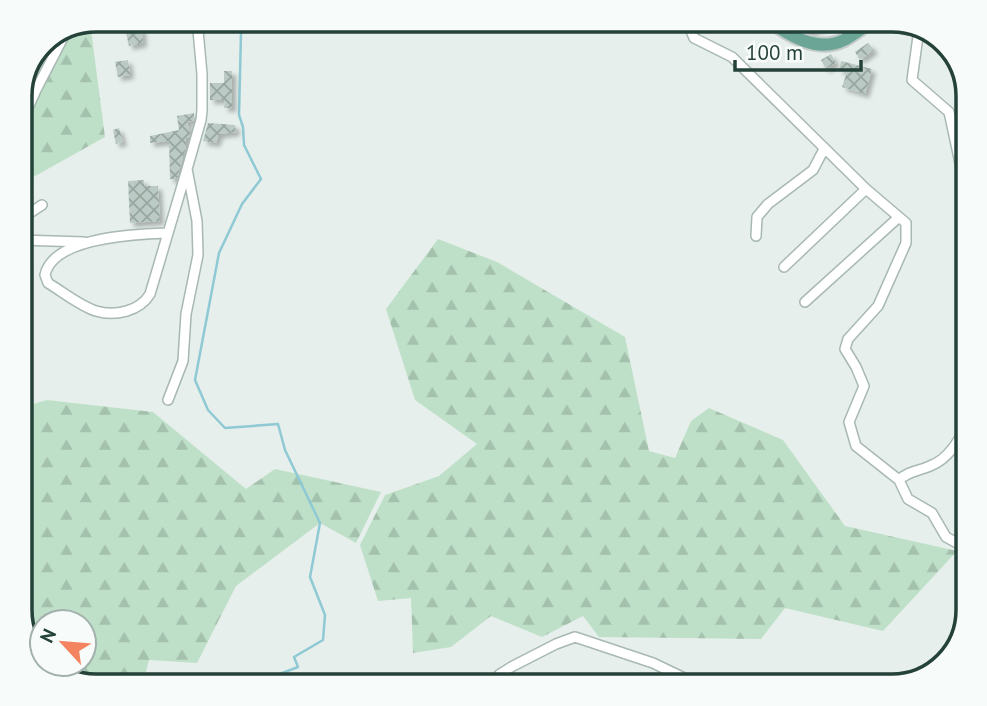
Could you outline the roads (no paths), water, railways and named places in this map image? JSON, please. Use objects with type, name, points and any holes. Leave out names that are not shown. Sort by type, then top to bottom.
[{"type":"main road","points":[[788,32],[812,44],[828,46],[856,32]]},
{"type":"street","points":[[167,233],[109,236],[88,242],[51,261],[44,275],[48,283],[95,311],[108,313],[136,309],[150,294],[201,120],[202,74],[198,32]]},
{"type":"street","points":[[691,32],[694,38],[732,57],[824,149],[906,223],[906,243],[878,306],[848,339],[845,349],[864,386],[849,422],[856,446],[899,480],[908,499],[932,513],[946,537],[956,542]]},
{"type":"street","points":[[918,38],[912,80],[950,112],[956,141]]},
{"type":"street","points":[[32,98],[61,41]]},
{"type":"street","points":[[756,236],[757,216],[768,204],[813,170],[824,149]]},
{"type":"street","points":[[168,400],[183,360],[186,314],[198,254],[197,221],[187,169]]},
{"type":"street","points":[[784,267],[866,189]]},
{"type":"street","points":[[32,212],[42,205]]},
{"type":"street","points":[[806,302],[899,217]]},
{"type":"street","points":[[32,240],[88,242]]},
{"type":"street","points":[[899,480],[905,474],[933,465],[956,446]]},
{"type":"street","points":[[500,674],[556,644],[575,637],[653,663],[676,674]]},
{"type":"waterway","points":[[242,32],[239,115],[244,145],[261,179],[242,204],[219,253],[195,380],[208,410],[225,428],[278,424],[285,450],[320,523],[310,577],[325,615],[323,640],[294,657],[298,667],[280,674]]}]
